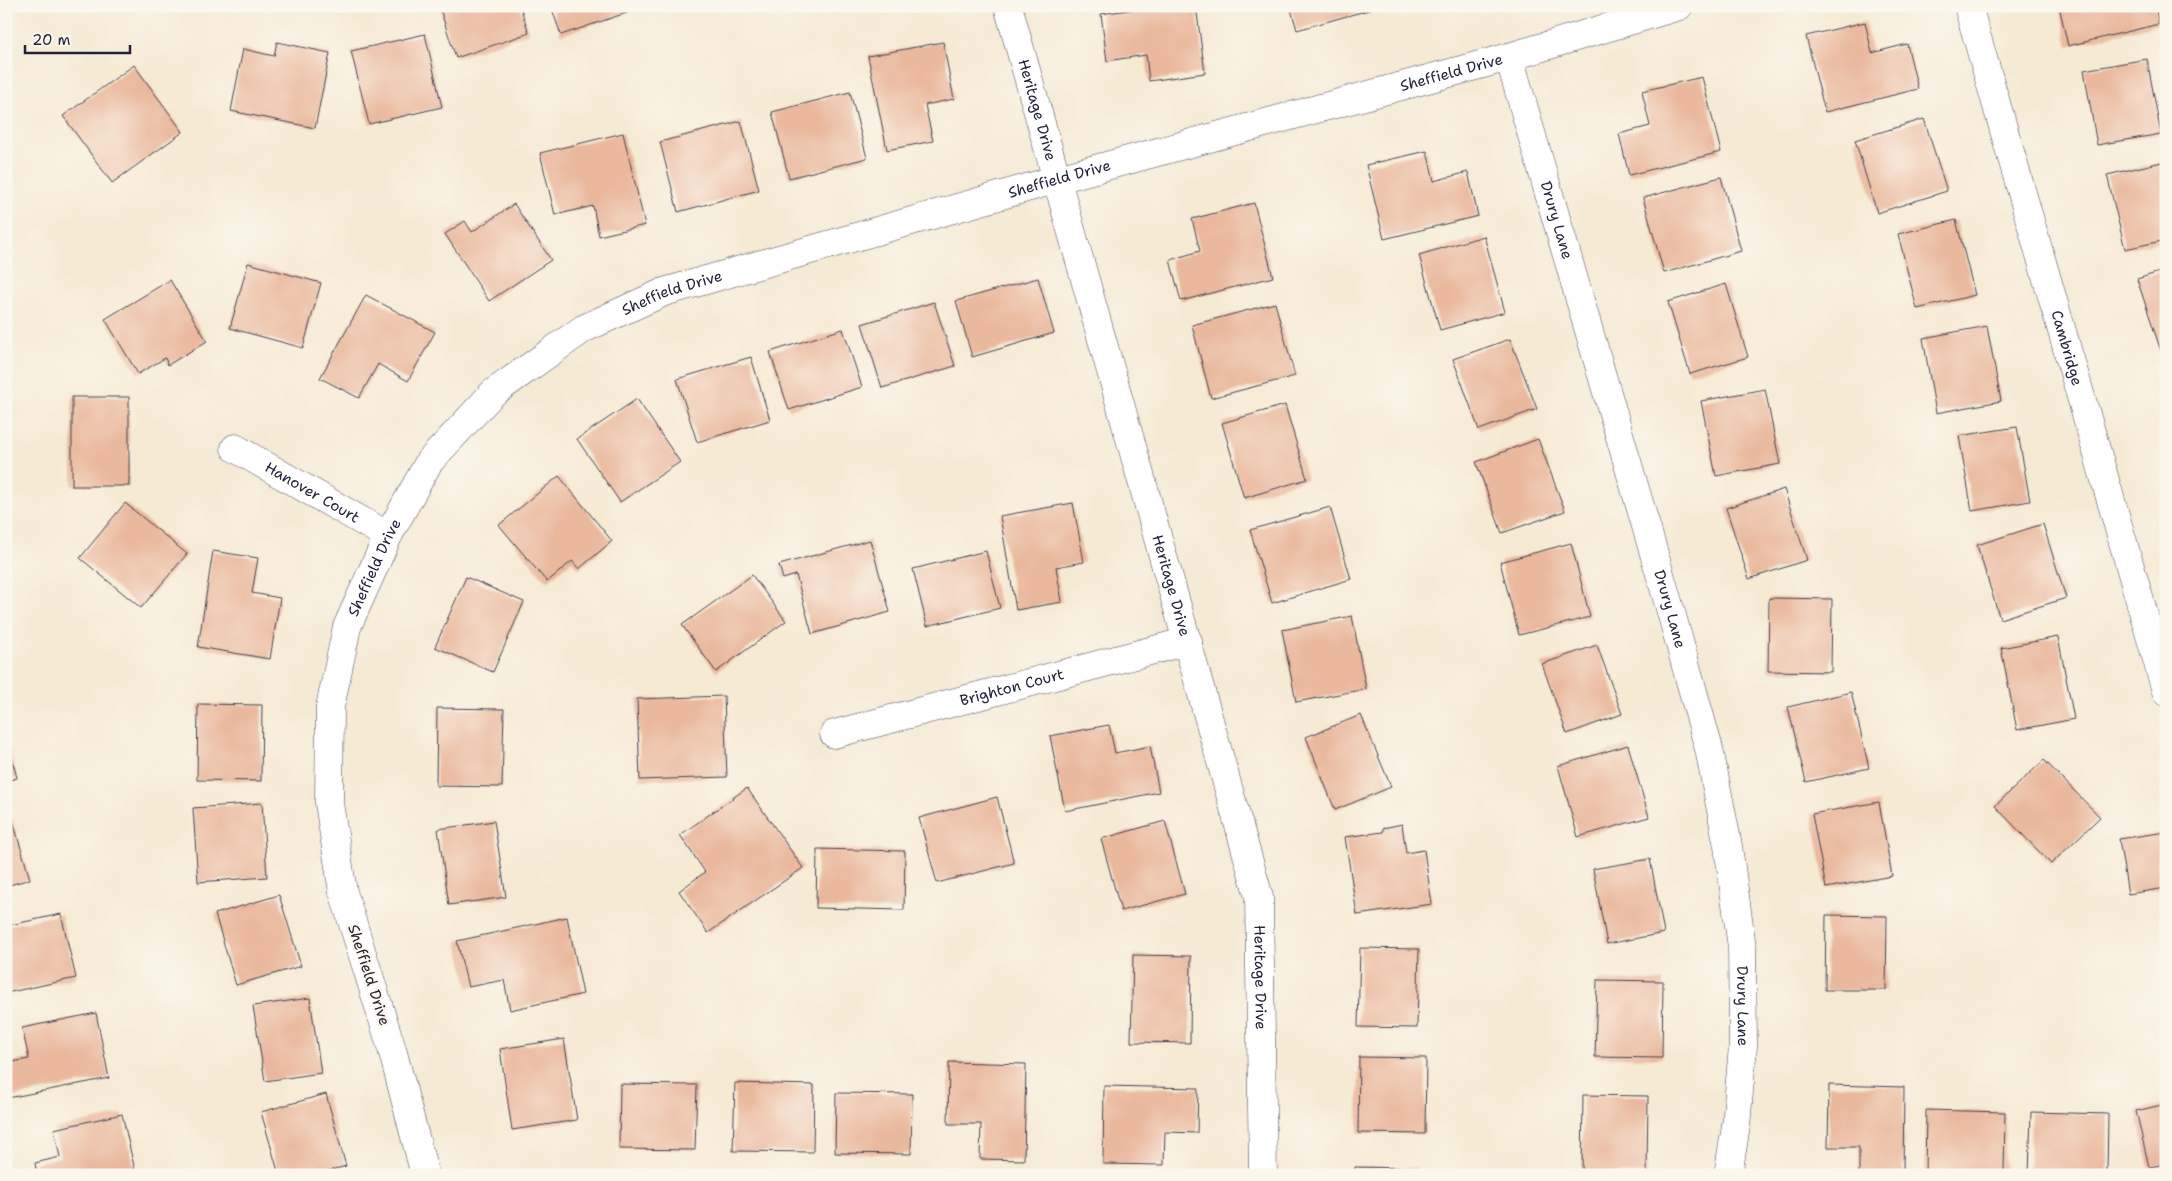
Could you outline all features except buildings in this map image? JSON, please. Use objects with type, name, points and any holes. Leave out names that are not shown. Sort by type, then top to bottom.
[{"type":"street","name":"Heritage Drive","points":[[1008,6],[1259,897],[1263,1175]]},
{"type":"street","name":"Sheffield Drive","points":[[425,1175],[392,1049],[343,892],[329,803],[330,707],[347,627],[388,536],[428,462],[492,393],[583,329],[664,292],[1058,179],[1509,57],[1679,6]]},
{"type":"street","name":"Cambridge","points":[[1968,6],[2166,691]]},
{"type":"street","name":"Drury Lane","points":[[1509,57],[1669,605],[1709,749],[1726,836],[1742,947],[1742,1036],[1736,1126],[1728,1175]]},
{"type":"street","name":"Hanover Court","points":[[236,448],[388,536]]},
{"type":"street","name":"Brighton Court","points":[[834,734],[1188,641]]}]
